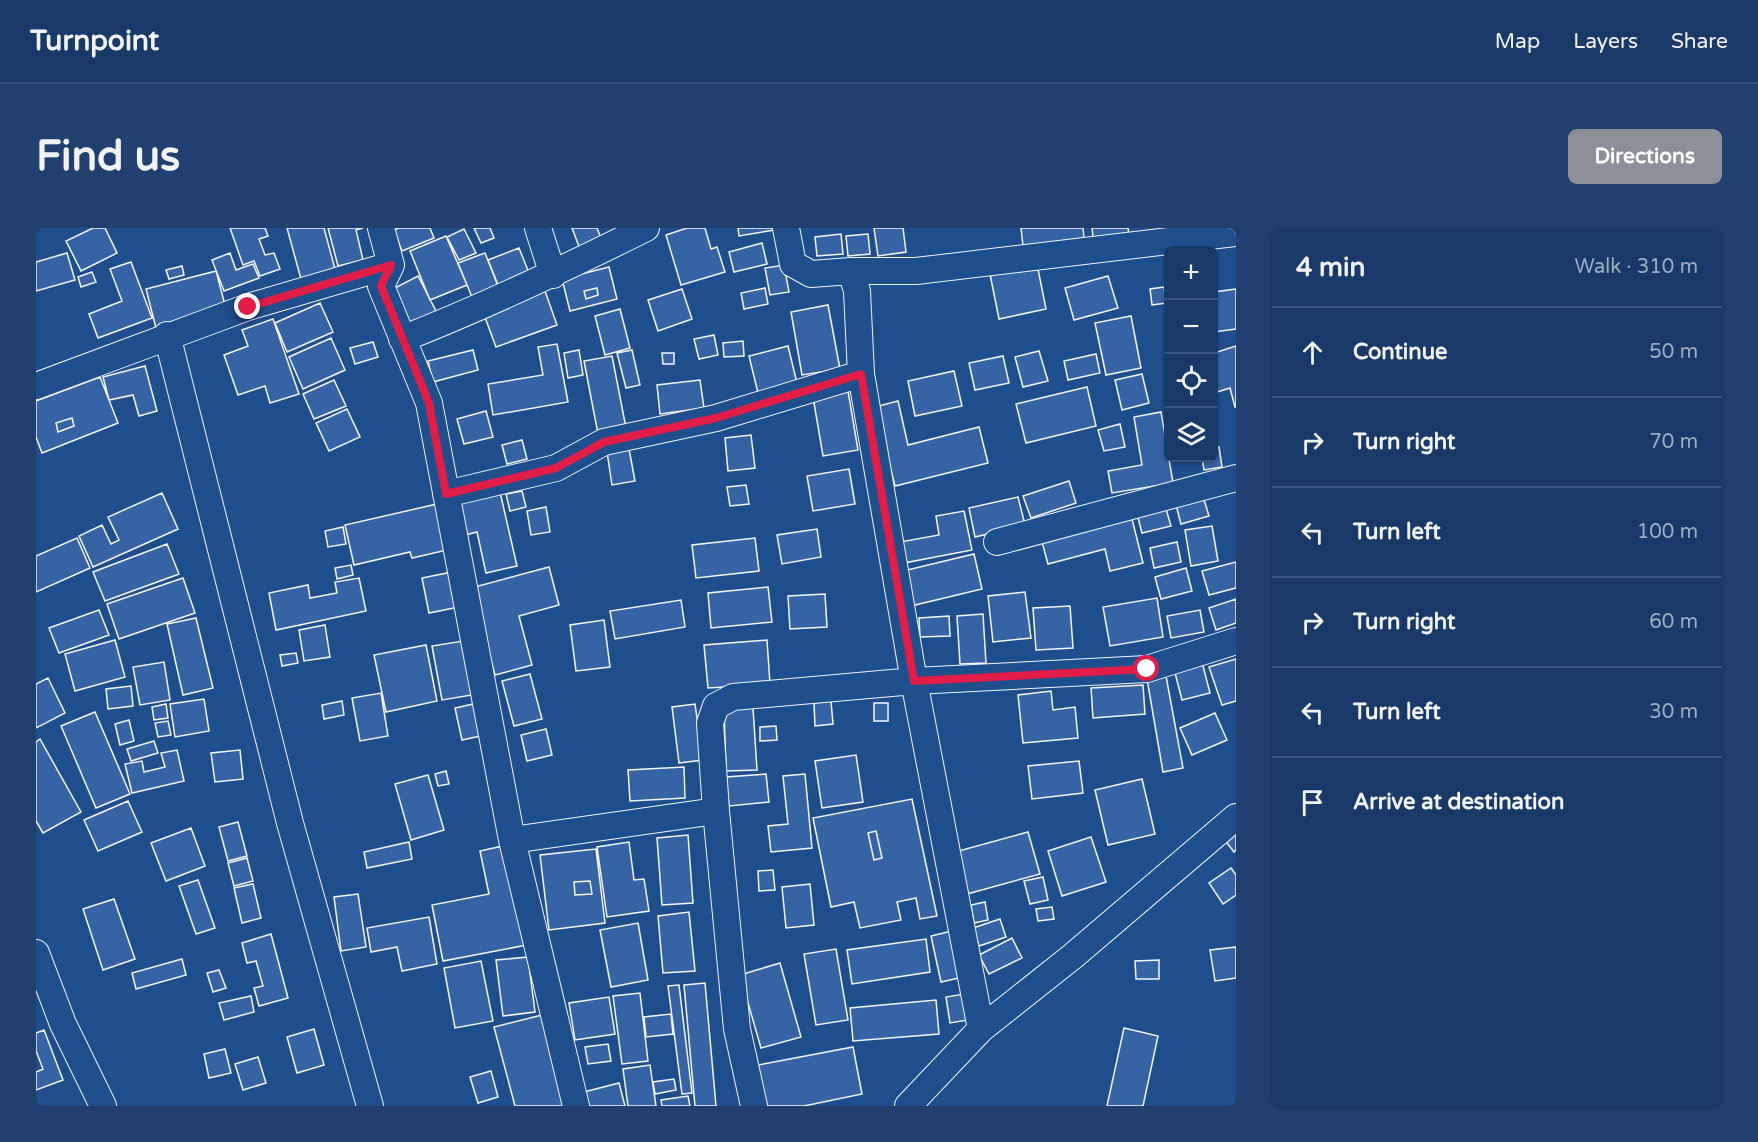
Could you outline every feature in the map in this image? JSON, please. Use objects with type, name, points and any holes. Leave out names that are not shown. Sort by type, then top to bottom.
[{"type":"street","points":[[381,228],[391,265],[381,286],[429,403],[512,840],[576,1106]]},
{"type":"street","points":[[538,228],[553,275]]},
{"type":"street","points":[[402,339],[473,311],[553,275],[646,228]]},
{"type":"street","points":[[786,228],[794,264],[811,274],[851,271],[916,271],[1236,233]]},
{"type":"street","points":[[36,386],[167,335],[248,307],[391,265]]},
{"type":"street","points":[[851,271],[857,291],[861,374],[914,681],[981,1029]]},
{"type":"street","points":[[167,335],[290,823],[370,1106]]},
{"type":"street","points":[[446,494],[556,468],[604,442],[716,418],[861,374]]},
{"type":"street","points":[[996,542],[1236,478]]},
{"type":"street","points":[[754,1106],[737,1029],[716,811],[710,723],[716,706],[733,697],[914,681],[1147,669],[1236,640]]},
{"type":"street","points":[[512,840],[716,811]]},
{"type":"street","points":[[908,1106],[981,1029],[1072,956],[1236,817]]},
{"type":"street","points":[[36,953],[63,1024],[103,1106]]},
{"type":"building","points":[[93,228],[105,228],[117,253],[81,271],[66,241]]},
{"type":"building","points":[[230,228],[265,228],[268,236],[259,239],[265,255],[274,253],[280,269],[260,276],[254,261],[243,265]]},
{"type":"building","points":[[287,228],[324,228],[335,269],[301,279]]},
{"type":"building","points":[[328,228],[363,228],[356,230],[363,260],[338,266]]},
{"type":"building","points":[[430,228],[434,238],[402,251],[394,230]]},
{"type":"building","points":[[474,228],[490,228],[494,238],[481,243]]},
{"type":"building","points":[[572,228],[597,228],[602,241],[580,249]]},
{"type":"building","points":[[687,228],[705,228],[711,249],[717,247],[725,272],[681,285],[666,235]]},
{"type":"building","points":[[738,228],[774,228],[774,230],[739,236]]},
{"type":"building","points":[[874,228],[903,228],[906,252],[878,256]]},
{"type":"building","points":[[1021,228],[1083,228],[1084,238],[1023,246]]},
{"type":"building","points":[[1092,228],[1128,228],[1129,235],[1093,237]]},
{"type":"building","points":[[464,229],[476,253],[459,260],[447,237]]},
{"type":"building","points":[[841,234],[843,254],[817,256],[815,237]]},
{"type":"building","points":[[868,234],[870,254],[848,256],[846,236]]},
{"type":"building","points":[[446,236],[467,285],[430,300],[410,251]]},
{"type":"building","points":[[762,243],[767,264],[734,272],[729,252]]},
{"type":"building","points":[[519,248],[529,273],[498,285],[488,260]]},
{"type":"building","points":[[67,253],[75,280],[36,291],[36,262]]},
{"type":"building","points":[[230,253],[236,270],[253,264],[259,278],[224,291],[212,260]]},
{"type":"building","points":[[485,253],[498,286],[472,297],[458,263]]},
{"type":"building","points":[[131,262],[152,318],[98,338],[89,314],[122,301],[110,269]]},
{"type":"building","points":[[1037,264],[1046,309],[999,319],[990,274]]},
{"type":"building","points":[[784,265],[789,292],[770,295],[765,268]]},
{"type":"building","points":[[182,266],[184,275],[169,279],[166,270]]},
{"type":"building","points":[[609,267],[617,299],[570,311],[562,279]],"holes":[[[597,288],[598,295],[586,299],[584,291]]]},
{"type":"building","points":[[216,271],[226,309],[156,328],[146,289]]},
{"type":"building","points":[[92,272],[96,282],[81,287],[78,277]]},
{"type":"building","points":[[418,276],[437,313],[410,327],[391,290]]},
{"type":"building","points":[[1108,276],[1118,308],[1074,320],[1065,288]]},
{"type":"building","points":[[1164,287],[1164,303],[1152,305],[1150,289]]},
{"type":"building","points":[[597,288],[598,295],[586,299],[584,291]]},
{"type":"building","points":[[765,288],[768,304],[744,309],[741,293]]},
{"type":"building","points":[[682,289],[692,319],[658,331],[648,300]]},
{"type":"building","points":[[1236,289],[1236,329],[1218,331],[1218,291]]},
{"type":"building","points":[[545,291],[557,325],[496,347],[483,312]]},
{"type":"building","points":[[320,303],[333,332],[287,352],[275,323]]},
{"type":"building","points":[[828,305],[840,369],[802,375],[791,312]]},
{"type":"building","points":[[620,309],[630,348],[605,355],[595,316]]},
{"type":"building","points":[[1131,316],[1141,368],[1106,375],[1095,323]]},
{"type":"building","points":[[273,319],[299,394],[270,403],[265,386],[238,395],[224,355],[248,346],[242,330]]},
{"type":"building","points":[[714,335],[718,355],[699,359],[694,339]]},
{"type":"building","points":[[331,338],[345,370],[303,389],[289,357]]},
{"type":"building","points":[[743,341],[744,356],[724,357],[723,343]]},
{"type":"building","points":[[373,342],[378,357],[355,364],[350,348]]},
{"type":"building","points":[[557,344],[568,402],[493,415],[488,384],[543,375],[538,347]]},
{"type":"building","points":[[788,346],[797,383],[758,393],[749,356]]},
{"type":"building","points":[[1236,346],[1236,407],[1230,388],[1218,392],[1218,352]]},
{"type":"building","points":[[473,350],[478,370],[433,382],[428,361]]},
{"type":"building","points":[[579,350],[583,375],[568,378],[564,353]]},
{"type":"building","points":[[632,350],[640,385],[626,388],[617,353]]},
{"type":"building","points":[[1039,351],[1048,381],[1023,387],[1015,357]]},
{"type":"building","points":[[662,353],[674,353],[674,364],[663,364]]},
{"type":"building","points":[[1096,354],[1100,373],[1068,380],[1064,361]]},
{"type":"building","points":[[612,356],[627,433],[599,439],[584,361]]},
{"type":"building","points":[[1003,356],[1009,383],[975,390],[969,363]]},
{"type":"building","points":[[145,366],[157,411],[139,416],[133,395],[109,400],[103,377]]},
{"type":"building","points":[[954,371],[962,406],[915,416],[908,381]]},
{"type":"building","points":[[1142,374],[1149,403],[1122,410],[1115,380]]},
{"type":"building","points":[[100,377],[118,423],[42,453],[36,437],[36,401]],"holes":[[[72,418],[74,426],[58,432],[56,423]]]},
{"type":"building","points":[[334,380],[346,406],[314,419],[303,394]]},
{"type":"building","points":[[700,380],[704,408],[660,414],[657,385]]},
{"type":"building","points":[[1087,387],[1096,426],[1026,443],[1016,404]]},
{"type":"building","points":[[848,391],[858,450],[823,456],[813,397]]},
{"type":"building","points":[[898,401],[908,445],[979,427],[988,463],[895,486],[875,407]]},
{"type":"building","points":[[347,409],[360,437],[329,451],[316,423]]},
{"type":"building","points":[[486,411],[493,437],[464,444],[457,419]]},
{"type":"building","points":[[1161,412],[1164,430],[1164,462],[1169,462],[1173,483],[1112,493],[1108,471],[1142,465],[1134,417]]},
{"type":"building","points":[[72,418],[74,426],[58,432],[56,423]]},
{"type":"building","points":[[1120,424],[1125,447],[1104,451],[1098,430]]},
{"type":"building","points":[[751,435],[755,468],[728,471],[725,438]]},
{"type":"building","points":[[522,440],[527,459],[507,464],[502,445]]},
{"type":"building","points":[[1219,447],[1222,467],[1204,470],[1203,462],[1218,462]]},
{"type":"building","points":[[629,449],[635,481],[612,485],[607,452]]},
{"type":"building","points":[[849,469],[855,504],[813,511],[807,476]]},
{"type":"building","points":[[1069,481],[1076,503],[1031,518],[1023,496]]},
{"type":"building","points":[[746,485],[749,504],[730,506],[727,487]]},
{"type":"building","points":[[522,491],[526,507],[510,511],[506,494]]},
{"type":"building","points":[[500,492],[517,566],[486,573],[477,532],[465,535],[458,502]]},
{"type":"building","points":[[162,493],[178,529],[93,567],[79,536],[102,525],[111,544],[119,540],[108,517]]},
{"type":"building","points":[[1202,493],[1209,516],[1181,524],[1175,501]]},
{"type":"building","points":[[1018,497],[1025,525],[975,537],[969,508]]},
{"type":"building","points":[[1164,502],[1171,526],[1142,533],[1136,510]]},
{"type":"building","points":[[437,504],[447,550],[412,558],[410,552],[354,565],[345,525]]},
{"type":"building","points":[[546,507],[550,532],[531,535],[527,511]]},
{"type":"building","points":[[964,511],[972,550],[904,563],[900,542],[939,535],[936,516]]},
{"type":"building","points":[[1132,519],[1143,563],[1110,571],[1105,549],[1048,564],[1042,542]]},
{"type":"building","points":[[1212,526],[1218,561],[1191,566],[1185,530]]},
{"type":"building","points":[[343,527],[346,544],[328,547],[325,531]]},
{"type":"building","points":[[817,529],[821,557],[782,564],[777,535]]},
{"type":"building","points":[[77,538],[90,568],[36,592],[36,556]]},
{"type":"building","points":[[755,538],[759,571],[696,578],[692,545]]},
{"type":"building","points":[[1177,542],[1181,562],[1154,568],[1150,548]]},
{"type":"building","points":[[167,544],[179,574],[105,601],[93,572]]},
{"type":"building","points":[[974,554],[982,589],[911,606],[903,571]]},
{"type":"building","points":[[1236,562],[1236,588],[1209,595],[1202,571]]},
{"type":"building","points":[[351,565],[353,575],[337,579],[335,568]]},
{"type":"building","points":[[549,567],[559,605],[519,616],[532,665],[495,675],[471,588]]},
{"type":"building","points":[[1186,568],[1192,591],[1161,599],[1155,577]]},
{"type":"building","points":[[452,572],[459,607],[429,613],[422,578]]},
{"type":"building","points":[[183,578],[195,613],[119,639],[107,604]]},
{"type":"building","points":[[359,578],[366,611],[276,630],[269,593],[308,585],[310,598],[337,593],[335,582]]},
{"type":"building","points":[[768,587],[772,622],[711,628],[708,593]]},
{"type":"building","points":[[1025,592],[1031,638],[993,642],[988,596]]},
{"type":"building","points":[[825,594],[827,627],[790,629],[788,596]]},
{"type":"building","points":[[1157,598],[1163,637],[1110,646],[1103,607]]},
{"type":"building","points":[[1236,599],[1236,623],[1216,630],[1209,608]]},
{"type":"building","points":[[681,600],[685,627],[615,639],[610,611]]},
{"type":"building","points":[[1070,606],[1073,648],[1036,650],[1033,608]]},
{"type":"building","points":[[99,610],[109,635],[59,653],[49,628]]},
{"type":"building","points":[[1200,610],[1204,632],[1171,638],[1167,616]]},
{"type":"building","points":[[983,614],[986,663],[960,664],[957,616]]},
{"type":"building","points":[[949,616],[950,636],[920,637],[919,618]]},
{"type":"building","points":[[196,618],[213,688],[183,695],[167,624]]},
{"type":"building","points":[[604,620],[610,667],[576,671],[570,625]]},
{"type":"building","points":[[325,625],[330,657],[304,661],[299,630]]},
{"type":"building","points":[[115,640],[125,677],[75,691],[65,654]]},
{"type":"building","points":[[767,640],[770,684],[708,688],[704,645]]},
{"type":"building","points":[[463,641],[472,695],[442,700],[432,646]]},
{"type":"building","points":[[426,645],[437,701],[386,712],[374,655]]},
{"type":"building","points":[[296,653],[298,663],[282,666],[280,655]]},
{"type":"building","points":[[1236,659],[1236,701],[1222,705],[1209,667]]},
{"type":"building","points":[[164,662],[170,700],[140,705],[133,667]]},
{"type":"building","points":[[1202,662],[1210,693],[1182,700],[1174,669]]},
{"type":"building","points":[[530,674],[542,719],[514,726],[502,681]]},
{"type":"building","points":[[1166,676],[1183,768],[1163,772],[1147,679]]},
{"type":"building","points":[[48,678],[65,713],[36,728],[36,684]]},
{"type":"building","points":[[1143,685],[1145,714],[1093,718],[1091,688]]},
{"type":"building","points":[[131,686],[133,706],[108,709],[106,689]]},
{"type":"building","points":[[1051,691],[1053,710],[1075,707],[1078,738],[1023,743],[1018,695]]},
{"type":"building","points":[[381,693],[388,736],[360,741],[352,698]]},
{"type":"building","points":[[204,699],[209,731],[175,737],[170,704]]},
{"type":"building","points":[[342,701],[344,715],[324,719],[322,705]]},
{"type":"building","points":[[831,701],[833,724],[815,726],[814,703]]},
{"type":"building","points":[[478,703],[485,735],[462,740],[455,708]]},
{"type":"building","points":[[874,703],[888,703],[888,721],[874,721]]},
{"type":"building","points":[[166,704],[168,718],[154,720],[152,707]]},
{"type":"building","points":[[695,704],[703,760],[679,763],[672,707]]},
{"type":"building","points":[[753,708],[757,770],[726,771],[724,709]]},
{"type":"building","points":[[95,712],[130,794],[96,808],[61,726]]},
{"type":"building","points":[[1215,713],[1227,740],[1192,755],[1180,728]]},
{"type":"building","points":[[129,720],[134,741],[120,745],[115,724]]},
{"type":"building","points":[[168,721],[171,735],[158,737],[155,723]]},
{"type":"building","points":[[776,726],[777,740],[760,741],[760,727]]},
{"type":"building","points":[[546,729],[552,755],[527,761],[521,735]]},
{"type":"building","points":[[40,739],[81,812],[43,833],[36,821],[36,742]]},
{"type":"building","points":[[154,741],[158,753],[131,761],[127,749]]},
{"type":"building","points":[[177,750],[184,781],[132,793],[125,764],[142,761],[144,772],[165,767],[161,753]]},
{"type":"building","points":[[240,750],[243,779],[215,782],[211,753]]},
{"type":"building","points":[[856,755],[863,802],[822,808],[815,761]]},
{"type":"building","points":[[1079,761],[1083,793],[1032,799],[1028,766]]},
{"type":"building","points":[[684,767],[685,798],[630,801],[628,770]]},
{"type":"building","points":[[446,771],[449,784],[438,786],[435,774]]},
{"type":"building","points":[[766,774],[769,802],[729,806],[726,777]]},
{"type":"building","points":[[805,774],[812,848],[771,852],[768,826],[788,824],[783,776]]},
{"type":"building","points":[[428,775],[444,830],[411,840],[395,784]]},
{"type":"building","points":[[1142,779],[1155,834],[1108,845],[1095,790]]},
{"type":"building","points":[[912,799],[937,916],[920,919],[916,898],[897,902],[901,920],[860,928],[854,902],[831,907],[813,818]],"holes":[[[876,831],[882,858],[874,860],[868,833]]]},
{"type":"building","points":[[128,801],[142,832],[98,851],[84,820]]},
{"type":"building","points":[[238,822],[247,856],[228,861],[219,827]]},
{"type":"building","points":[[191,828],[205,866],[166,881],[151,843]]},
{"type":"building","points":[[1236,830],[1236,850],[1234,852],[1224,839]]},
{"type":"building","points":[[876,831],[882,858],[874,860],[868,833]]},
{"type":"building","points":[[1028,832],[1040,874],[967,894],[955,852]]},
{"type":"building","points":[[688,835],[693,903],[662,905],[657,838]]},
{"type":"building","points":[[1091,837],[1106,882],[1062,896],[1048,851]]},
{"type":"building","points":[[409,842],[412,859],[367,868],[364,852]]},
{"type":"building","points":[[629,842],[634,880],[644,879],[649,911],[607,917],[597,847]]},
{"type":"building","points":[[507,845],[527,945],[443,961],[432,905],[489,894],[480,851]]},
{"type":"building","points":[[596,849],[605,923],[549,930],[540,855]],"holes":[[[590,881],[592,894],[575,895],[574,882]]]},
{"type":"building","points":[[247,858],[253,881],[234,886],[228,863]]},
{"type":"building","points":[[1231,868],[1236,875],[1236,895],[1223,904],[1209,883]]},
{"type":"building","points":[[773,870],[775,890],[759,891],[758,871]]},
{"type":"building","points":[[1043,877],[1048,900],[1030,904],[1024,881]]},
{"type":"building","points":[[198,880],[215,928],[196,934],[179,886]]},
{"type":"building","points":[[590,881],[592,894],[575,895],[574,882]]},
{"type":"building","points":[[253,884],[261,918],[242,923],[234,888]]},
{"type":"building","points":[[810,884],[814,925],[786,928],[782,887]]},
{"type":"building","points":[[358,894],[366,947],[341,951],[334,897]]},
{"type":"building","points":[[114,899],[135,959],[103,970],[83,909]]},
{"type":"building","points":[[985,902],[988,920],[974,923],[971,905]]},
{"type":"building","points":[[1052,907],[1054,919],[1038,921],[1036,909]]},
{"type":"building","points":[[689,912],[695,971],[663,973],[658,916]]},
{"type":"building","points":[[429,917],[437,964],[402,971],[397,947],[371,952],[367,928]]},
{"type":"building","points":[[1000,919],[1006,937],[979,946],[973,928]]},
{"type":"building","points":[[638,923],[648,980],[611,987],[600,930]]},
{"type":"building","points":[[952,931],[963,977],[941,982],[931,936]]},
{"type":"building","points":[[271,934],[288,998],[259,1006],[254,988],[263,986],[256,961],[247,963],[242,943]]},
{"type":"building","points":[[1012,938],[1022,958],[989,974],[979,955]]},
{"type":"building","points":[[926,939],[930,972],[852,984],[847,950]]},
{"type":"building","points":[[1236,947],[1236,978],[1215,981],[1210,950]]},
{"type":"building","points":[[836,949],[848,1020],[816,1025],[804,954]]},
{"type":"building","points":[[528,957],[535,1012],[503,1016],[496,960]]},
{"type":"building","points":[[182,959],[186,975],[136,989],[132,973]]},
{"type":"building","points":[[1159,960],[1159,979],[1136,979],[1135,961]]},
{"type":"building","points":[[481,961],[493,1021],[455,1028],[444,968]]},
{"type":"building","points":[[780,963],[801,1037],[761,1048],[740,975]]},
{"type":"building","points":[[219,970],[226,988],[213,992],[207,973]]},
{"type":"building","points":[[705,983],[716,1106],[695,1106],[684,985]]},
{"type":"building","points":[[679,985],[692,1093],[682,1094],[668,986]]},
{"type":"building","points":[[640,993],[648,1061],[622,1064],[613,996]]},
{"type":"building","points":[[964,994],[968,1020],[950,1023],[946,997]]},
{"type":"building","points":[[251,996],[254,1012],[224,1020],[219,1003]]},
{"type":"building","points":[[609,997],[615,1034],[575,1040],[569,1003]]},
{"type":"building","points":[[936,1000],[939,1034],[853,1041],[850,1008]]},
{"type":"building","points":[[671,1014],[673,1034],[646,1037],[644,1017]]},
{"type":"building","points":[[542,1015],[566,1106],[515,1106],[494,1027]]},
{"type":"building","points":[[1124,1028],[1158,1036],[1143,1106],[1107,1106]]},
{"type":"building","points":[[314,1029],[324,1065],[297,1073],[287,1037]]},
{"type":"building","points":[[44,1030],[63,1080],[36,1090],[36,1072],[43,1069],[36,1051],[36,1033]]},
{"type":"building","points":[[608,1044],[611,1061],[588,1064],[585,1047]]},
{"type":"building","points":[[853,1047],[862,1094],[804,1106],[762,1106],[753,1066]]},
{"type":"building","points":[[225,1049],[231,1073],[209,1078],[204,1054]]},
{"type":"building","points":[[258,1057],[266,1083],[243,1090],[235,1064]]},
{"type":"building","points":[[650,1065],[656,1106],[628,1106],[623,1069]]},
{"type":"building","points":[[491,1071],[498,1097],[478,1103],[470,1077]]},
{"type":"building","points":[[674,1079],[676,1090],[655,1094],[653,1082]]},
{"type":"building","points":[[619,1083],[625,1106],[583,1106],[580,1093]]},
{"type":"building","points":[[688,1096],[690,1106],[662,1106],[661,1100]]},
{"type":"route","points":[[248,307],[391,265],[381,286],[429,403],[446,494],[556,468],[604,442],[716,418],[861,374],[914,681],[1147,669]]}]
